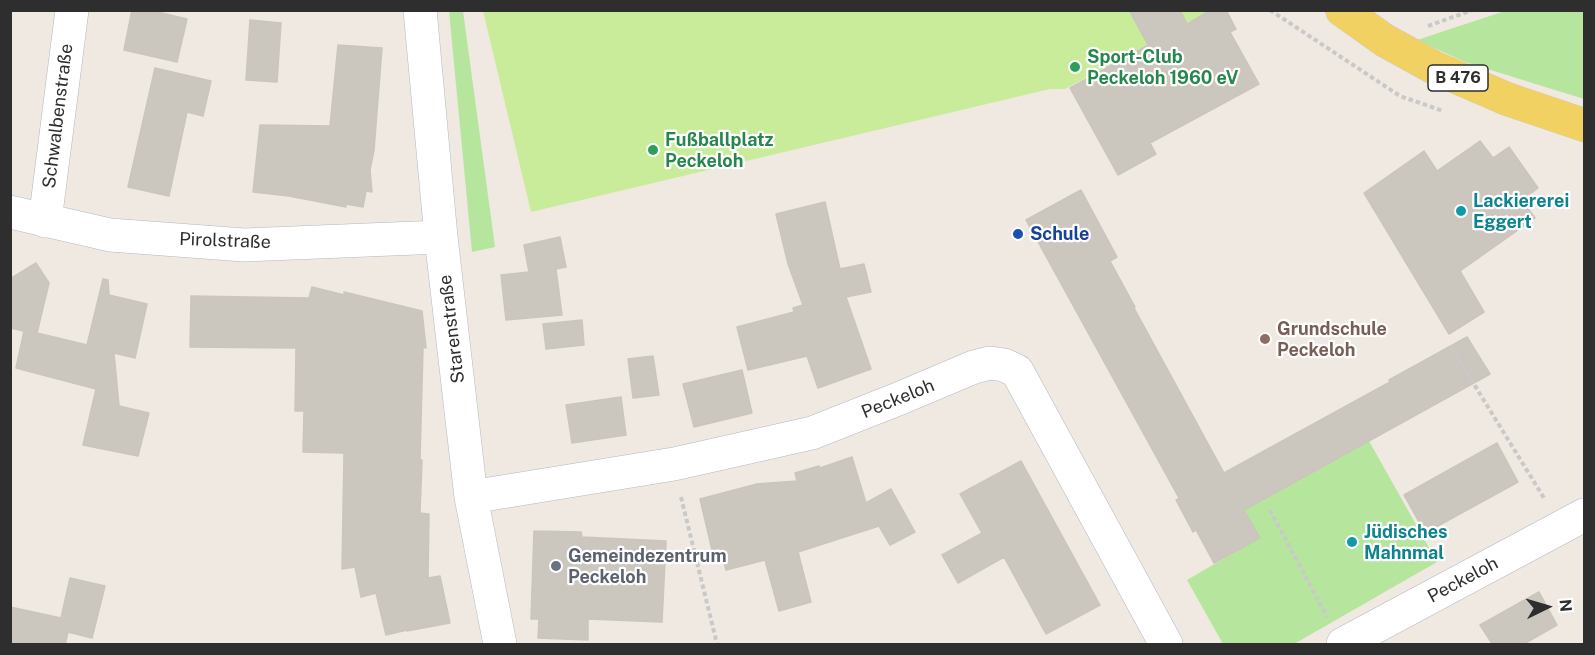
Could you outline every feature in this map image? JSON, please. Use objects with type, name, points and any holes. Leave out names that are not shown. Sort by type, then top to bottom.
[{"type":"main road","name":"B 476","points":[[1342,10],[1384,40],[1434,67],[1507,99],[1584,124]]},
{"type":"street","name":"Schwalbenstraße","points":[[45,221],[72,10]]},
{"type":"street","name":"Starenstraße","points":[[420,10],[441,237],[471,497],[500,645]]},
{"type":"street","name":"Pirolstraße","points":[[10,212],[110,235],[244,245],[441,237]]},
{"type":"street","name":"Peckeloh","points":[[471,497],[674,464],[812,433],[974,367],[990,363],[1004,364],[1017,371],[1166,645]]},
{"type":"street","name":"Peckeloh","points":[[1337,634],[1573,521]]},
{"type":"path","points":[[1451,347],[1573,521]]},
{"type":"path","points":[[674,464],[717,645]]},
{"type":"path","points":[[1270,510],[1337,634]]},
{"type":"green space","points":[[449,11],[463,11],[495,247],[472,252]]},
{"type":"green space","name":"Fußballplatz Peckeloh","points":[[483,11],[1209,11],[1065,89],[1050,89],[531,212]]},
{"type":"green space","points":[[1505,11],[1584,11],[1584,99],[1465,62],[1417,40]]},
{"type":"green space","points":[[1369,441],[1437,562],[1294,644],[1223,644],[1187,580],[1259,538],[1244,510]]},
{"type":"building","points":[[132,10],[149,10],[187,19],[177,62],[124,50]]},
{"type":"building","points":[[1129,10],[1180,10],[1187,24],[1211,10],[1226,10],[1236,29],[1230,32],[1259,84],[1150,143],[1156,154],[1118,175],[1070,88],[1148,45]]},
{"type":"building","points":[[250,20],[281,23],[277,82],[246,80]]},
{"type":"building","points":[[338,45],[382,48],[374,150],[370,170],[372,192],[366,191],[363,207],[346,204],[346,207],[253,192],[260,125],[330,126]]},
{"type":"building","points":[[155,68],[211,81],[203,116],[187,112],[169,196],[128,187]]},
{"type":"building","name":"Lackiererei Eggert","points":[[1480,141],[1493,158],[1509,147],[1538,188],[1522,200],[1535,218],[1460,271],[1484,312],[1449,334],[1364,193],[1424,151],[1437,171]]},
{"type":"building","points":[[1081,190],[1117,257],[1110,261],[1224,473],[1467,337],[1490,374],[1244,510],[1260,538],[1214,563],[1196,530],[1193,532],[1176,500],[1179,498],[1026,220]]},
{"type":"building","points":[[825,202],[840,269],[864,264],[871,292],[846,297],[871,369],[818,388],[807,356],[748,370],[737,327],[794,312],[793,308],[803,305],[788,264],[776,214]]},
{"type":"building","points":[[560,237],[566,267],[556,269],[562,315],[506,320],[501,275],[529,272],[524,245]]},
{"type":"building","points":[[36,263],[49,283],[37,333],[87,345],[103,279],[108,280],[109,295],[147,304],[135,358],[114,353],[119,406],[149,413],[138,456],[83,445],[96,389],[16,368],[24,331],[10,328],[10,279]]},
{"type":"building","points":[[312,287],[344,295],[344,292],[422,311],[426,348],[423,347],[420,513],[429,514],[428,578],[440,576],[450,623],[386,635],[376,593],[361,597],[355,567],[342,569],[344,453],[303,452],[304,411],[295,411],[296,348],[190,347],[191,296],[309,298]]},
{"type":"building","points":[[582,320],[584,345],[546,349],[543,324]]},
{"type":"building","points":[[653,356],[659,395],[633,398],[628,359]]},
{"type":"building","points":[[742,370],[752,413],[694,427],[683,384]]},
{"type":"building","points":[[621,397],[626,435],[572,443],[566,405]]},
{"type":"building","points":[[1497,443],[1518,482],[1425,533],[1404,495]]},
{"type":"building","points":[[852,457],[866,503],[891,489],[915,532],[890,545],[879,526],[798,552],[811,602],[779,611],[765,560],[726,570],[720,548],[712,550],[700,499],[757,484],[797,481],[795,473],[819,466],[820,468]]},
{"type":"building","points":[[1021,461],[1100,605],[1046,634],[1004,557],[958,583],[942,555],[982,533],[960,494]]},
{"type":"building","points":[[534,531],[581,532],[582,537],[666,541],[662,622],[588,619],[588,640],[538,638],[539,619],[531,619]]},
{"type":"building","points":[[70,578],[105,586],[92,638],[68,632],[65,645],[10,645],[10,607],[61,618]]},
{"type":"building","points":[[1539,592],[1557,625],[1522,645],[1493,645],[1480,625]]},
{"type":"place","name":"Sport-Club Peckeloh 1960 eV","points":[[1075,67]]},
{"type":"place","name":"Fußballplatz Peckeloh","points":[[653,150]]},
{"type":"place","name":"Lackiererei Eggert","points":[[1461,211]]},
{"type":"place","name":"Schule","points":[[1018,234]]},
{"type":"place","name":"Grundschule Peckeloh","points":[[1265,339]]},
{"type":"place","name":"Jüdisches Mahnmal","points":[[1352,542]]},
{"type":"place","name":"Gemeindezentrum Peckeloh","points":[[556,566]]}]
